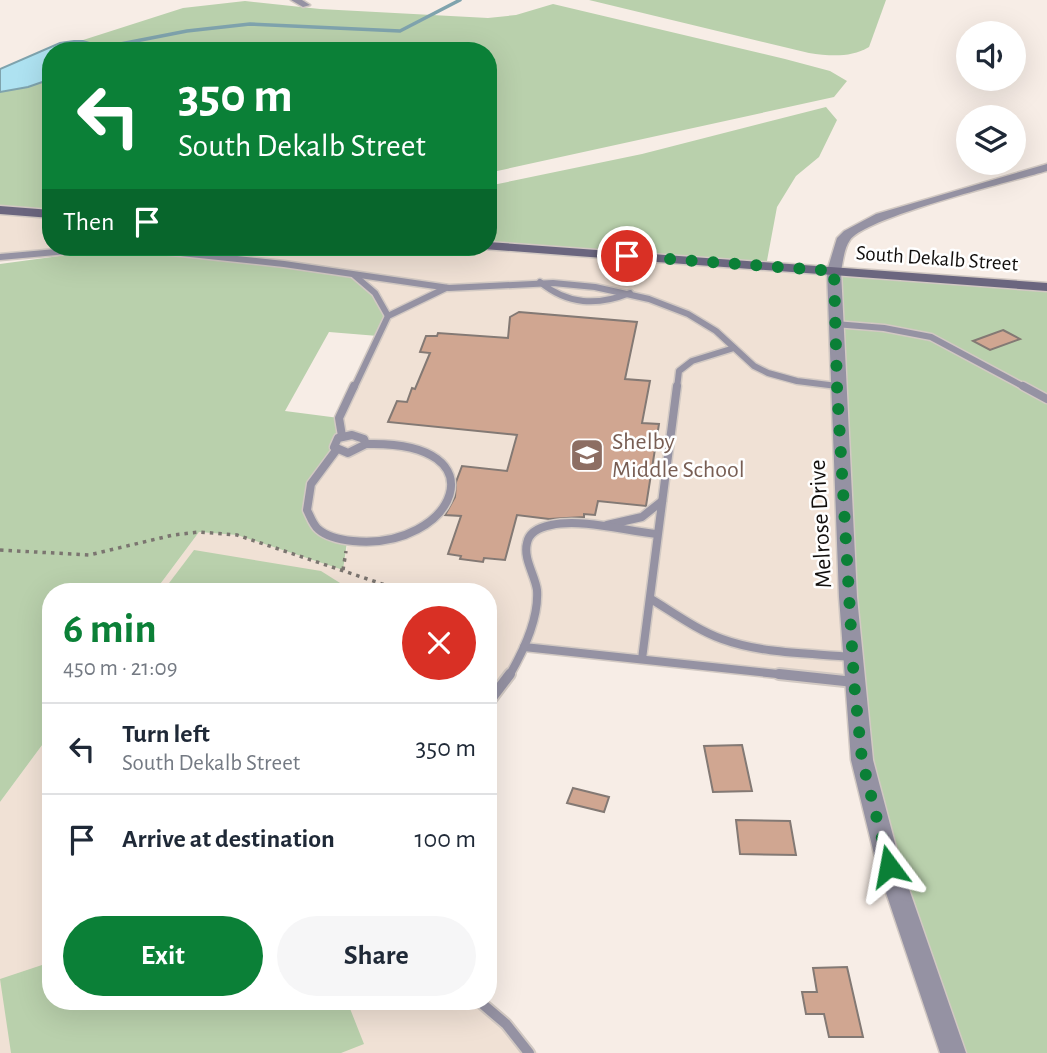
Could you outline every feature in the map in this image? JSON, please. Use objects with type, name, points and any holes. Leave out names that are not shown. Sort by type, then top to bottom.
[{"type":"main road","points":[[0,210],[42,213]]},
{"type":"main road","name":"South Dekalb Street","points":[[497,247],[1047,287]]},
{"type":"street","points":[[295,0],[306,5]]},
{"type":"street","name":"Melrose Drive","points":[[953,1053],[889,866],[862,760],[852,657],[837,386],[834,271],[842,241],[848,234],[880,217],[1047,167]]},
{"type":"lane","points":[[0,257],[42,254]]},
{"type":"lane","points":[[196,256],[446,287],[490,288],[540,282],[630,293],[654,300],[711,327],[751,364],[770,374],[837,386]]},
{"type":"lane","points":[[351,274],[376,293],[388,316]]},
{"type":"lane","points":[[540,282],[559,296],[584,303],[606,302],[630,293]]},
{"type":"lane","points":[[342,436],[338,427],[340,418],[388,316],[446,287]]},
{"type":"lane","points":[[835,324],[884,328],[931,337],[1047,399]]},
{"type":"lane","points":[[642,659],[679,371],[692,361],[734,348]]},
{"type":"lane","points":[[342,436],[359,436],[366,443],[409,446],[431,454],[445,464],[454,480],[454,487],[441,514],[428,526],[383,542],[348,542],[316,528],[309,519],[306,506],[306,494],[313,478],[337,449],[334,443],[342,436]]},
{"type":"lane","points":[[337,449],[355,452],[366,443]]},
{"type":"lane","points":[[605,529],[609,524],[634,522],[651,512],[658,502],[662,501]]},
{"type":"lane","points":[[497,697],[524,647],[538,593],[526,552],[530,538],[538,530],[552,524],[657,534]]},
{"type":"lane","points":[[651,599],[700,629],[740,644],[852,657]]},
{"type":"lane","points":[[524,647],[854,682]]},
{"type":"lane","points":[[490,1010],[506,1024],[529,1053]]},
{"type":"path","points":[[0,550],[89,555],[199,532],[237,535],[380,583]]},
{"type":"path","points":[[343,570],[348,542]]},
{"type":"shaded area","name":"Shelby Middle School","points":[[0,210],[42,213],[42,254],[0,257]]},
{"type":"shaded area","name":"Shelby Middle School","points":[[497,248],[834,271],[854,682],[524,647],[497,689],[497,583],[161,583],[199,532],[237,535],[343,570],[348,542],[316,528],[306,506],[387,316],[130,256],[497,256]]},
{"type":"shaded area","points":[[42,745],[42,1010],[489,1010],[538,1053],[0,1053],[0,802]]},
{"type":"green space","points":[[589,0],[886,0],[869,47],[847,55],[832,55],[809,53]]},
{"type":"green space","points":[[245,1],[320,9],[488,18],[516,15],[553,4],[785,59],[830,71],[847,81],[834,97],[497,171],[497,42],[80,41],[183,8]]},
{"type":"green space","points":[[42,82],[42,213],[0,210],[0,92]]},
{"type":"green space","points":[[826,107],[837,120],[819,157],[796,176],[777,207],[766,266],[497,247],[497,184],[642,154]]},
{"type":"green space","points":[[59,256],[189,256],[351,274],[367,284],[388,316],[378,336],[329,332],[285,411],[339,418],[342,436],[306,494],[316,528],[347,542],[343,570],[237,535],[199,532],[161,583],[42,583],[42,745],[0,802],[0,264]]},
{"type":"green space","points":[[834,271],[1047,287],[1047,1053],[953,1053],[862,760]]},
{"type":"green space","points":[[194,550],[321,571],[340,583],[169,583]]},
{"type":"green space","points":[[42,965],[42,1010],[351,1010],[364,1044],[341,1053],[11,1053],[0,979]]},
{"type":"water","points":[[42,51],[42,82],[0,92],[0,69]]},
{"type":"building","points":[[519,312],[637,322],[625,379],[650,381],[642,423],[659,424],[646,506],[598,501],[595,515],[584,514],[584,517],[549,519],[517,515],[505,560],[484,558],[483,562],[460,559],[461,556],[448,554],[461,516],[445,515],[455,497],[456,482],[462,466],[507,471],[517,435],[388,422],[397,401],[407,402],[412,388],[415,389],[430,353],[420,352],[426,336],[437,336],[438,333],[508,338],[510,317]]},
{"type":"building","points":[[1003,330],[1020,339],[990,350],[973,341]]},
{"type":"building","points":[[742,745],[752,791],[713,792],[704,746]]},
{"type":"building","points":[[573,788],[609,797],[604,812],[567,803]]},
{"type":"building","points":[[736,820],[790,821],[796,855],[740,854]]},
{"type":"building","points":[[847,967],[863,1037],[829,1037],[824,1014],[806,1014],[802,992],[817,992],[813,968]]},
{"type":"waterway","points":[[131,42],[187,31],[250,24],[400,31],[460,0]]},
{"type":"place","name":"Shelby Middle School","points":[[587,455]]},
{"type":"route","points":[[627,256],[834,271],[837,386],[854,682],[862,760],[889,866]]}]
